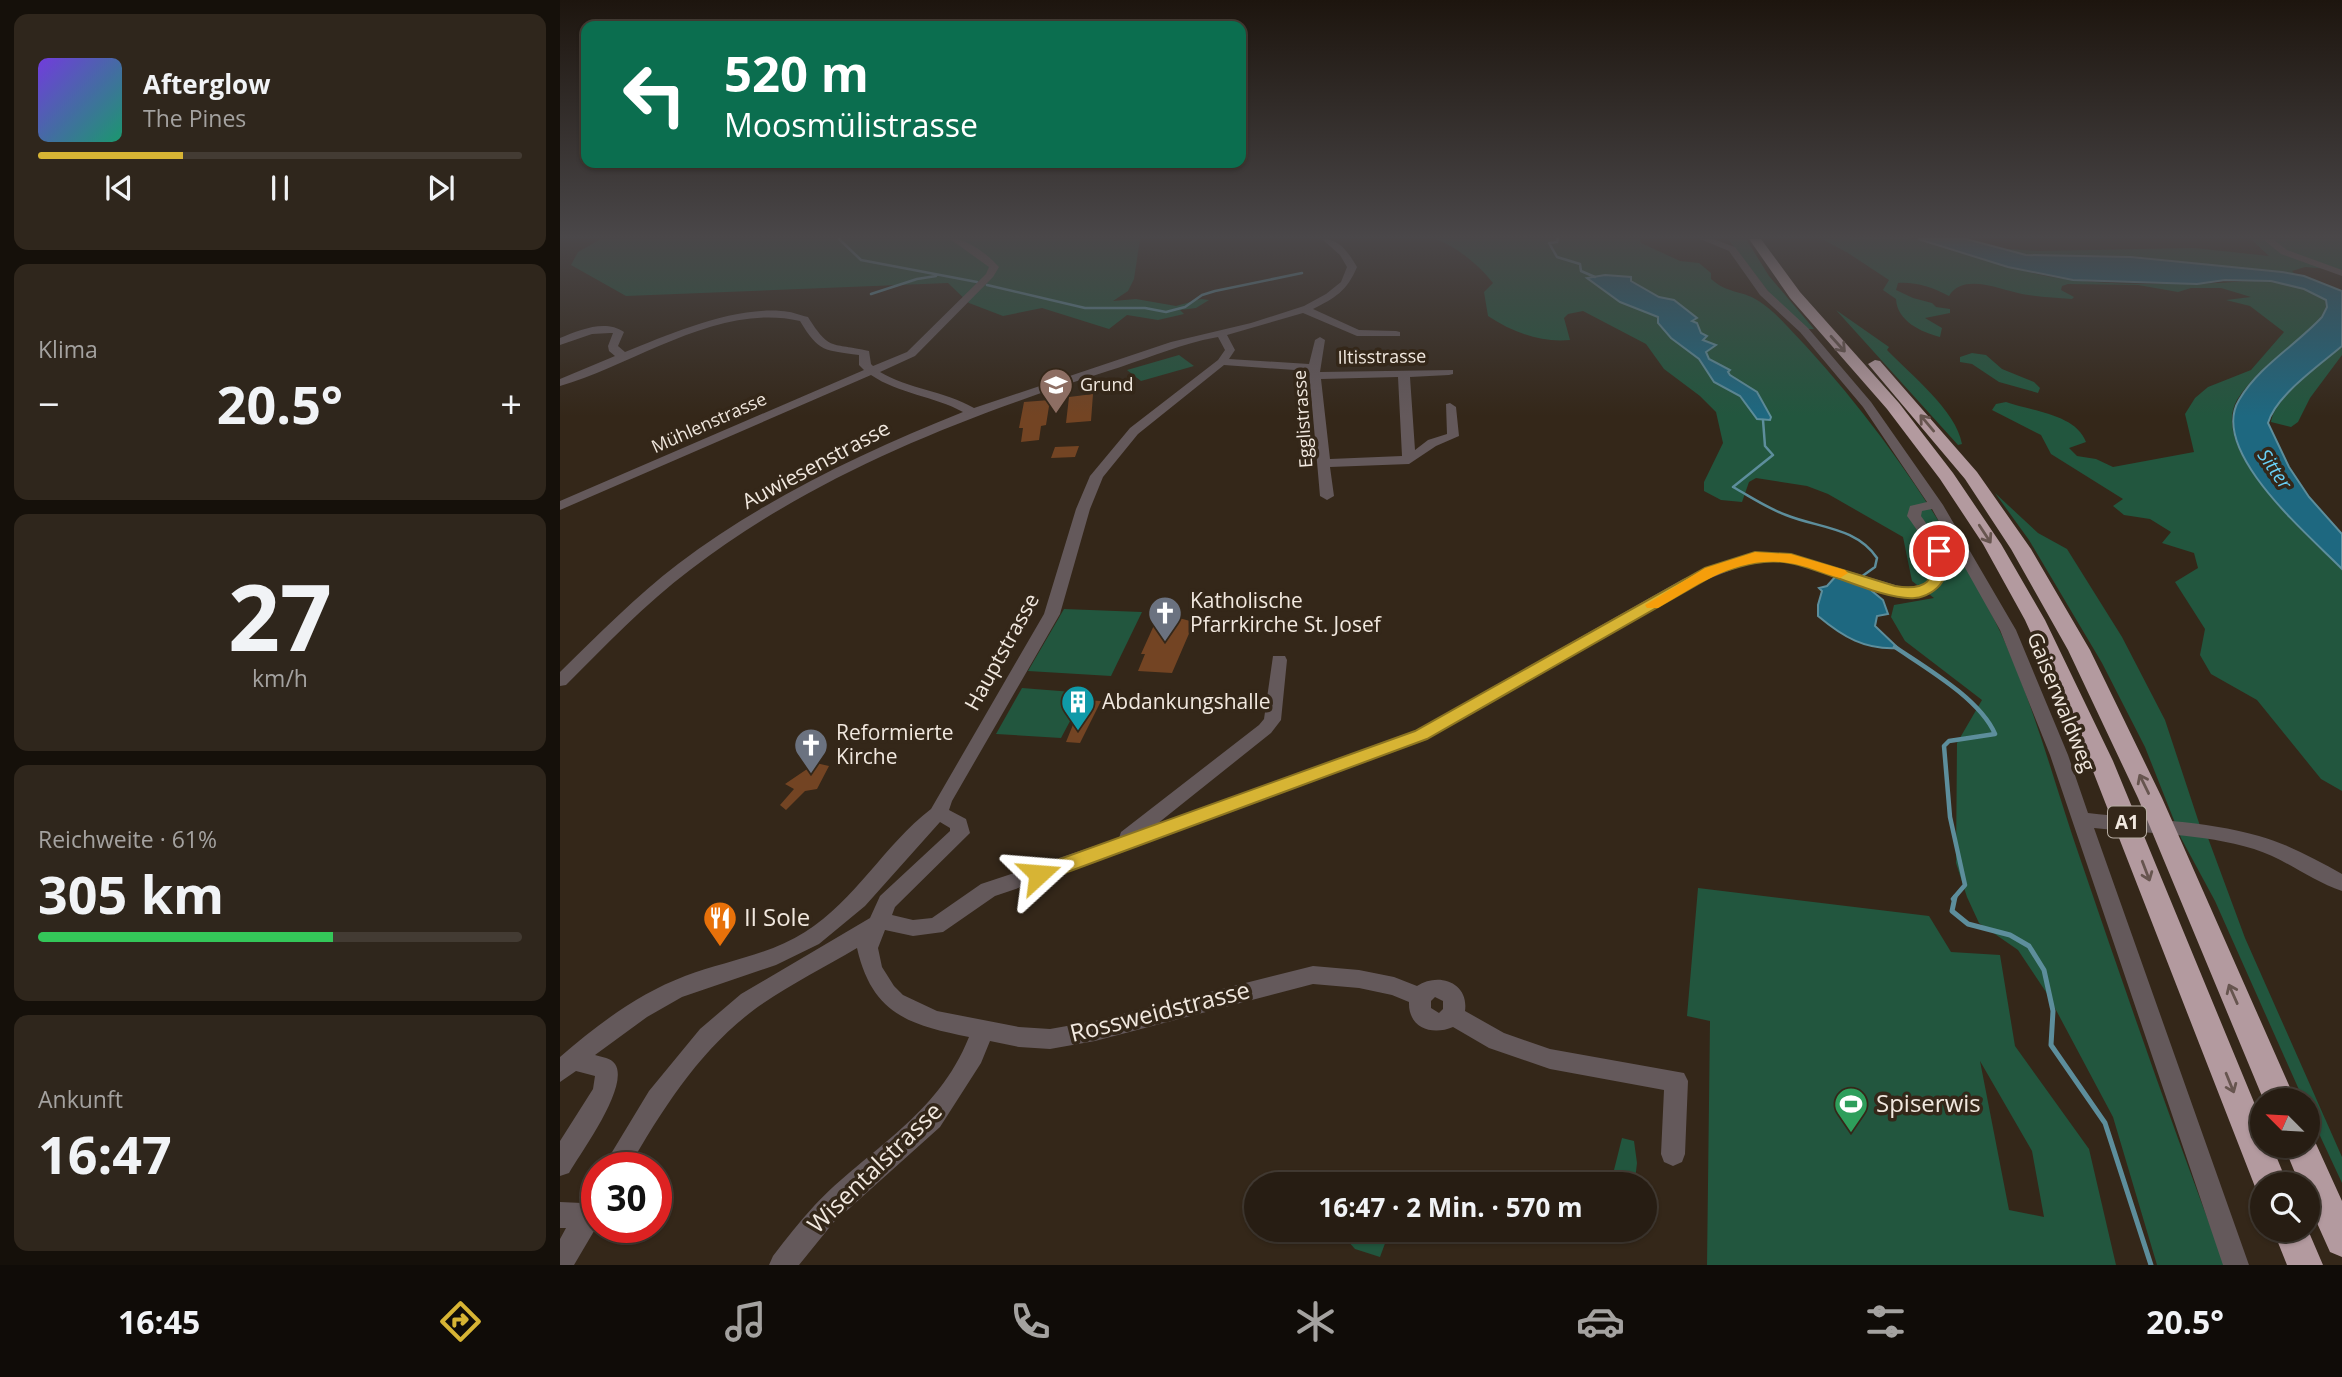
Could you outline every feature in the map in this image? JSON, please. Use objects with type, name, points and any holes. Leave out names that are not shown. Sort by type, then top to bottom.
[{"type":"highway","name":"A1","points":[[1799,298],[1885,397],[1948,477],[1992,544],[2035,620],[2112,786],[2266,1172]]},
{"type":"highway","name":"A1","points":[[1816,298],[1914,407],[1971,476],[2021,550],[2079,650],[2150,798],[2274,1088]]},
{"type":"highway","points":[[2305,1158],[2342,1240]]},
{"type":"highway","points":[[2295,1242],[2305,1265]]},
{"type":"street","name":"Mühlenstrasse","points":[[560,506],[911,354],[967,298]]},
{"type":"street","points":[[1222,362],[1230,346],[1221,334],[1303,309],[1327,298]]},
{"type":"street","name":"Gaiserwaldweg","points":[[1770,298],[1804,330],[1867,405],[1936,505],[2008,630],[2086,820],[2236,1265]]},
{"type":"street","points":[[1303,309],[1357,333],[1396,334]]},
{"type":"street","points":[[560,383],[721,321],[755,314],[783,313],[804,318],[817,341],[822,344],[865,353],[866,365],[891,383],[951,400],[973,413]]},
{"type":"street","points":[[560,342],[595,330],[611,328],[619,332],[613,346],[614,351],[627,357]]},
{"type":"street","name":"Auwiesenstrasse","points":[[560,681],[633,612],[709,549],[832,477],[902,442],[1046,386],[1135,359],[1191,346],[1221,334]]},
{"type":"street","name":"Egglistrasse","points":[[1320,340],[1315,372],[1327,496]]},
{"type":"street","name":"Iltisstrasse","points":[[1222,362],[1315,372],[1449,372]]},
{"type":"street","name":"Hauptstrasse","points":[[567,1066],[610,1029],[659,999],[691,984],[774,956],[817,935],[847,911],[925,824],[939,813],[943,801],[1052,614],[1083,509],[1097,476],[1113,453],[1134,431],[1168,401],[1222,362]]},
{"type":"street","points":[[1404,374],[1409,460]]},
{"type":"street","points":[[1323,463],[1409,460],[1432,443],[1453,436],[1450,407]]},
{"type":"street","points":[[624,1152],[680,1069],[710,1035],[745,1003],[855,940],[881,921],[913,928],[936,926],[988,890],[1421,735],[1711,571],[1755,556],[1791,558],[1882,587],[1914,594],[1932,586],[1940,574],[1942,565],[1939,551],[1914,516],[1915,509],[1936,505]]},
{"type":"street","points":[[1128,842],[1127,838],[1265,729],[1272,720],[1279,660]]},
{"type":"street","name":"Rossweidstrasse","points":[[939,813],[960,824],[960,833],[956,840],[887,902],[867,948],[872,969],[886,993],[895,1002],[934,1020],[984,1031],[1050,1039],[1084,1033],[1312,975],[1359,979],[1394,986],[1421,997],[1420,1012],[1429,1020],[1442,1021],[1452,1015],[1497,1041],[1550,1059],[1676,1081],[1673,1154]]},
{"type":"street","points":[[2086,820],[2207,833],[2257,843],[2289,855],[2342,883]]},
{"type":"street","name":"Wisentalstrasse","points":[[782,1265],[824,1213],[931,1119],[973,1056],[984,1031]]},
{"type":"street","points":[[560,1164],[604,1092],[607,1081],[607,1072],[602,1067],[567,1066]]},
{"type":"street","points":[[560,1215],[581,1211]]},
{"type":"street","points":[[560,1264],[581,1229]]},
{"type":"green space","points":[[964,298],[1117,298],[1113,301],[1136,299],[1176,306],[1201,299],[1209,300],[1196,308],[1180,310],[1184,314],[1158,320],[1127,315],[1109,329],[1042,308],[1003,316],[969,303]]},
{"type":"green space","points":[[1485,298],[1753,298],[1777,315],[1875,428],[1951,541],[2008,648],[2031,708],[2151,1063],[2225,1265],[2157,1265],[2113,1117],[2048,995],[2018,950],[1979,923],[1967,897],[1956,863],[1957,743],[1982,700],[1905,641],[1891,617],[1894,605],[1934,598],[1912,581],[1903,537],[1828,494],[1807,486],[1756,478],[1749,482],[1742,502],[1721,500],[1704,491],[1704,482],[1723,443],[1716,412],[1700,396],[1664,369],[1646,344],[1583,311],[1568,314],[1564,318],[1570,340],[1548,340],[1527,335],[1488,316]]},
{"type":"green space","points":[[1773,298],[1788,298],[1814,329],[1807,329],[1781,308]]},
{"type":"green space","points":[[1913,298],[1950,309],[1950,313],[1925,318],[1942,328],[1940,337],[1918,329],[1905,319],[1897,307],[1896,299]]},
{"type":"green space","points":[[2226,300],[2325,300],[2326,307],[2321,317],[2266,366],[2246,388],[2237,400],[2232,421],[2237,443],[2249,468],[2287,515],[2342,570],[2342,791],[2321,779],[2257,700],[2211,674],[2200,655],[2205,629],[2175,582],[2198,568],[2194,553],[2162,543],[2171,532],[2150,519],[2124,515],[2113,506],[2123,499],[2051,454],[2041,435],[1992,410],[1996,404],[2006,402],[2063,419],[2081,433],[2086,442],[2069,448],[2077,456],[2096,459],[2113,467],[2194,452],[2185,414],[2195,398],[2208,387],[2251,370],[2284,332],[2250,306]]},
{"type":"green space","points":[[1836,310],[1889,347],[1887,350],[1942,406],[1958,431],[1962,444],[1958,445]]},
{"type":"green space","points":[[2342,347],[2342,355],[2310,398],[2298,422],[2291,427],[2271,422],[2274,413],[2290,392]]},
{"type":"green space","points":[[1972,353],[1986,355],[2002,369],[2034,382],[2040,388],[2038,393],[1999,382],[1972,364],[1960,362],[1960,357]]},
{"type":"green space","points":[[1179,355],[1194,366],[1141,381],[1127,370]]},
{"type":"green space","points":[[1995,493],[2038,533],[2067,549],[2122,637],[2165,720],[2203,835],[2208,838],[2245,938],[2311,1088],[2298,1088],[2215,901],[2181,838],[2145,747],[2102,663],[2029,540]]},
{"type":"green space","points":[[1064,609],[1142,612],[1111,676],[1028,671]]},
{"type":"green space","points":[[1022,688],[1085,693],[1061,738],[996,734]]},
{"type":"green space","name":"Spiserwis","points":[[1698,888],[1929,916],[1951,952],[2000,955],[2015,1046],[2089,1149],[2116,1265],[1707,1265],[1710,1021],[1687,1016]],"holes":[[[1980,1061],[2032,1151],[2044,1217],[2009,1210]]]},
{"type":"green space","points":[[2320,1107],[2342,1157],[2342,1183],[2320,1136]]},
{"type":"green space","points":[[1622,1138],[1634,1141],[1636,1172],[1614,1172]]},
{"type":"green space","points":[[1349,1242],[1386,1242],[1380,1257],[1355,1249]]},
{"type":"water","points":[[1615,298],[1674,300],[1697,318],[1692,321],[1697,323],[1701,333],[1707,336],[1703,340],[1716,345],[1706,352],[1709,359],[1730,370],[1730,375],[1757,392],[1771,417],[1770,420],[1757,419],[1740,396],[1714,382],[1699,359],[1671,338],[1658,323],[1658,317]]},
{"type":"water","name":"Sitter","points":[[2322,298],[2342,298],[2342,346],[2289,391],[2268,423],[2289,467],[2309,497],[2342,534],[2342,569],[2267,491],[2250,467],[2238,443],[2233,421],[2239,400],[2247,388],[2267,366],[2322,317],[2327,307],[2326,300]]},
{"type":"water","points":[[1836,576],[1874,588],[1872,591],[1883,600],[1888,614],[1877,616],[1875,626],[1898,648],[1875,647],[1855,641],[1818,616],[1822,591],[1819,588],[1827,586]]},
{"type":"building","points":[[1093,394],[1091,421],[1066,423],[1069,397]]},
{"type":"building","points":[[1050,400],[1046,425],[1041,426],[1039,440],[1021,442],[1023,428],[1019,428],[1024,402]]},
{"type":"building","points":[[1079,446],[1075,457],[1051,458],[1055,447]]},
{"type":"building","name":"Katholische Pfarrkirche St. Josef","points":[[1175,617],[1194,622],[1172,673],[1138,671],[1145,654],[1141,654],[1155,623]]},
{"type":"building","name":"Abdankungshalle","points":[[1083,700],[1101,701],[1080,743],[1066,742]]},
{"type":"building","name":"Reformierte Kirche","points":[[816,763],[829,766],[817,789],[805,791],[786,810],[780,805],[794,789],[785,784]]},
{"type":"waterway","points":[[1043,298],[1085,308],[1145,308],[1166,312],[1185,307],[1198,298]]},
{"type":"waterway","points":[[1763,420],[1765,446],[1773,455],[1733,487],[1779,512],[1858,540],[1877,558],[1875,567],[1861,577]]},
{"type":"waterway","points":[[1895,647],[1965,697],[1988,721],[1995,734],[1949,741],[1944,746],[1950,817],[1965,885],[1953,899]]},
{"type":"waterway","points":[[1955,897],[1952,911],[1968,924],[2010,935],[2029,946],[2044,970],[2053,1011],[2051,1045],[2105,1123],[2151,1265]]},
{"type":"slow traffic","points":[[1652,605],[1711,571],[1755,556],[1791,558],[1840,573]]},
{"type":"place","name":"Grund","points":[[1056,415]]},
{"type":"place","name":"Katholische Pfarrkirche St. Josef","points":[[1165,643]]},
{"type":"place","name":"Abdankungshalle","points":[[1078,732]]},
{"type":"place","name":"Reformierte Kirche","points":[[811,775]]},
{"type":"place","name":"Il Sole","points":[[720,948]]},
{"type":"place","name":"Spiserwis","points":[[1851,1134]]},
{"type":"route","points":[[1039,874],[1421,735],[1711,571],[1755,556],[1791,558],[1914,594],[1932,586],[1940,574],[1942,565],[1939,551]]}]
